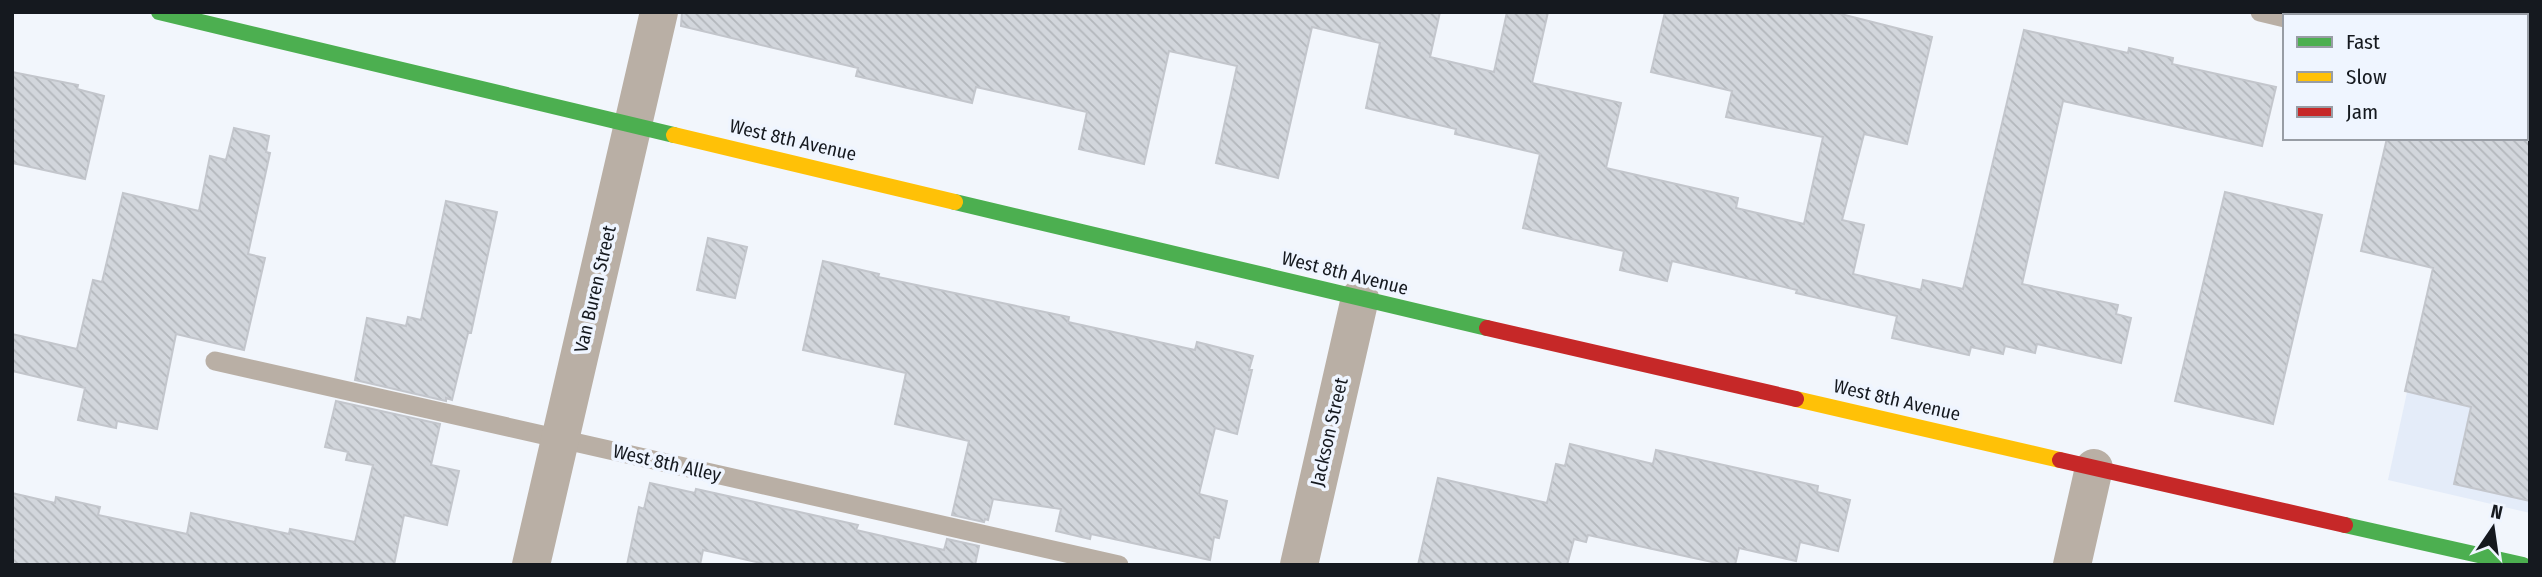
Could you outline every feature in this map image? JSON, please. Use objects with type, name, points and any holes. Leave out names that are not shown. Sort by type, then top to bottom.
[{"type":"street","name":"West 8th Avenue","points":[[159,12],[1360,298],[2523,565]]},
{"type":"street","name":"Van Buren Street","points":[[531,565],[659,12]]},
{"type":"street","name":"Jackson Street","points":[[1298,565],[1360,298]]},
{"type":"street","points":[[2072,565],[2094,468]]},
{"type":"lane","points":[[2260,12],[2283,18]]},
{"type":"lane","name":"West 8th Alley","points":[[215,360],[1119,565]]},
{"type":"shaded area","points":[[2530,86],[2530,513],[2388,480],[2462,140],[2528,140]]},
{"type":"building","points":[[682,12],[1440,12],[1430,57],[1494,72],[1507,12],[1548,12],[1532,83],[1621,103],[1606,168],[1738,198],[1736,208],[1804,224],[1823,137],[1726,117],[1732,91],[1651,72],[1665,12],[1833,12],[1932,37],[1907,144],[1864,134],[1842,220],[1864,225],[1853,274],[1921,290],[1923,280],[1963,289],[2024,30],[2128,53],[2129,48],[2173,58],[2172,64],[2276,87],[2262,146],[2063,101],[2022,284],[2118,305],[2116,314],[2131,318],[2121,363],[2037,344],[2035,353],[2005,346],[2003,354],[1971,347],[1969,355],[1892,338],[1897,316],[1796,293],[1797,290],[1672,261],[1667,281],[1620,270],[1624,251],[1523,228],[1540,154],[1455,134],[1456,129],[1366,108],[1380,43],[1312,27],[1278,178],[1216,163],[1237,66],[1169,51],[1144,164],[1079,149],[1087,112],[976,87],[972,103],[856,76],[858,68],[681,26]]},
{"type":"building","points":[[12,72],[78,85],[77,89],[104,96],[85,179],[12,163]]},
{"type":"building","points":[[234,128],[269,136],[266,152],[270,153],[248,254],[265,258],[244,350],[176,334],[157,429],[117,421],[116,428],[78,420],[85,388],[12,371],[12,334],[77,349],[93,280],[102,282],[123,193],[199,211],[210,156],[226,160]]},
{"type":"building","points":[[2530,138],[2530,501],[2454,484],[2471,407],[2405,391],[2433,268],[2361,251],[2387,140]]},
{"type":"building","points":[[2225,192],[2322,215],[2273,424],[2175,401]]},
{"type":"building","points":[[446,201],[497,212],[471,333],[468,333],[452,400],[446,398],[446,401],[355,380],[367,318],[406,326],[408,317],[421,320]]},
{"type":"building","points":[[708,238],[747,247],[735,298],[697,290]]},
{"type":"building","points":[[823,261],[879,274],[878,277],[1069,317],[1068,322],[1195,350],[1197,342],[1253,356],[1237,434],[1215,428],[1199,494],[1227,501],[1219,538],[1214,537],[1210,560],[1091,534],[1090,539],[1056,531],[1061,509],[993,499],[988,520],[985,519],[984,522],[952,515],[969,441],[895,424],[906,373],[803,350]]},
{"type":"building","points":[[336,401],[440,424],[431,465],[459,471],[447,525],[404,515],[394,565],[12,565],[12,493],[55,503],[56,497],[100,507],[98,515],[187,534],[191,513],[289,534],[290,529],[355,542],[373,465],[346,460],[348,452],[325,447]]},
{"type":"building","points":[[1570,444],[1653,464],[1656,450],[1818,486],[1817,492],[1850,500],[1838,551],[1800,542],[1796,561],[1739,548],[1735,565],[1726,565],[1588,535],[1586,542],[1574,539],[1567,565],[1418,565],[1438,478],[1547,503],[1556,464],[1565,466]]},
{"type":"building","points":[[650,483],[695,493],[696,489],[858,525],[856,530],[944,550],[947,539],[979,546],[975,565],[770,565],[703,550],[700,565],[627,565],[639,507],[644,509]]},
{"type":"traffic: fast","points":[[159,12],[674,135]]},
{"type":"traffic: fast","points":[[955,202],[1487,328]]},
{"type":"traffic: fast","points":[[2345,525],[2523,565]]},
{"type":"traffic: slow","points":[[674,135],[955,202]]},
{"type":"traffic: slow","points":[[1796,399],[2060,460]]},
{"type":"traffic: jam","points":[[1487,328],[1796,399]]},
{"type":"traffic: jam","points":[[2060,460],[2345,525]]}]
